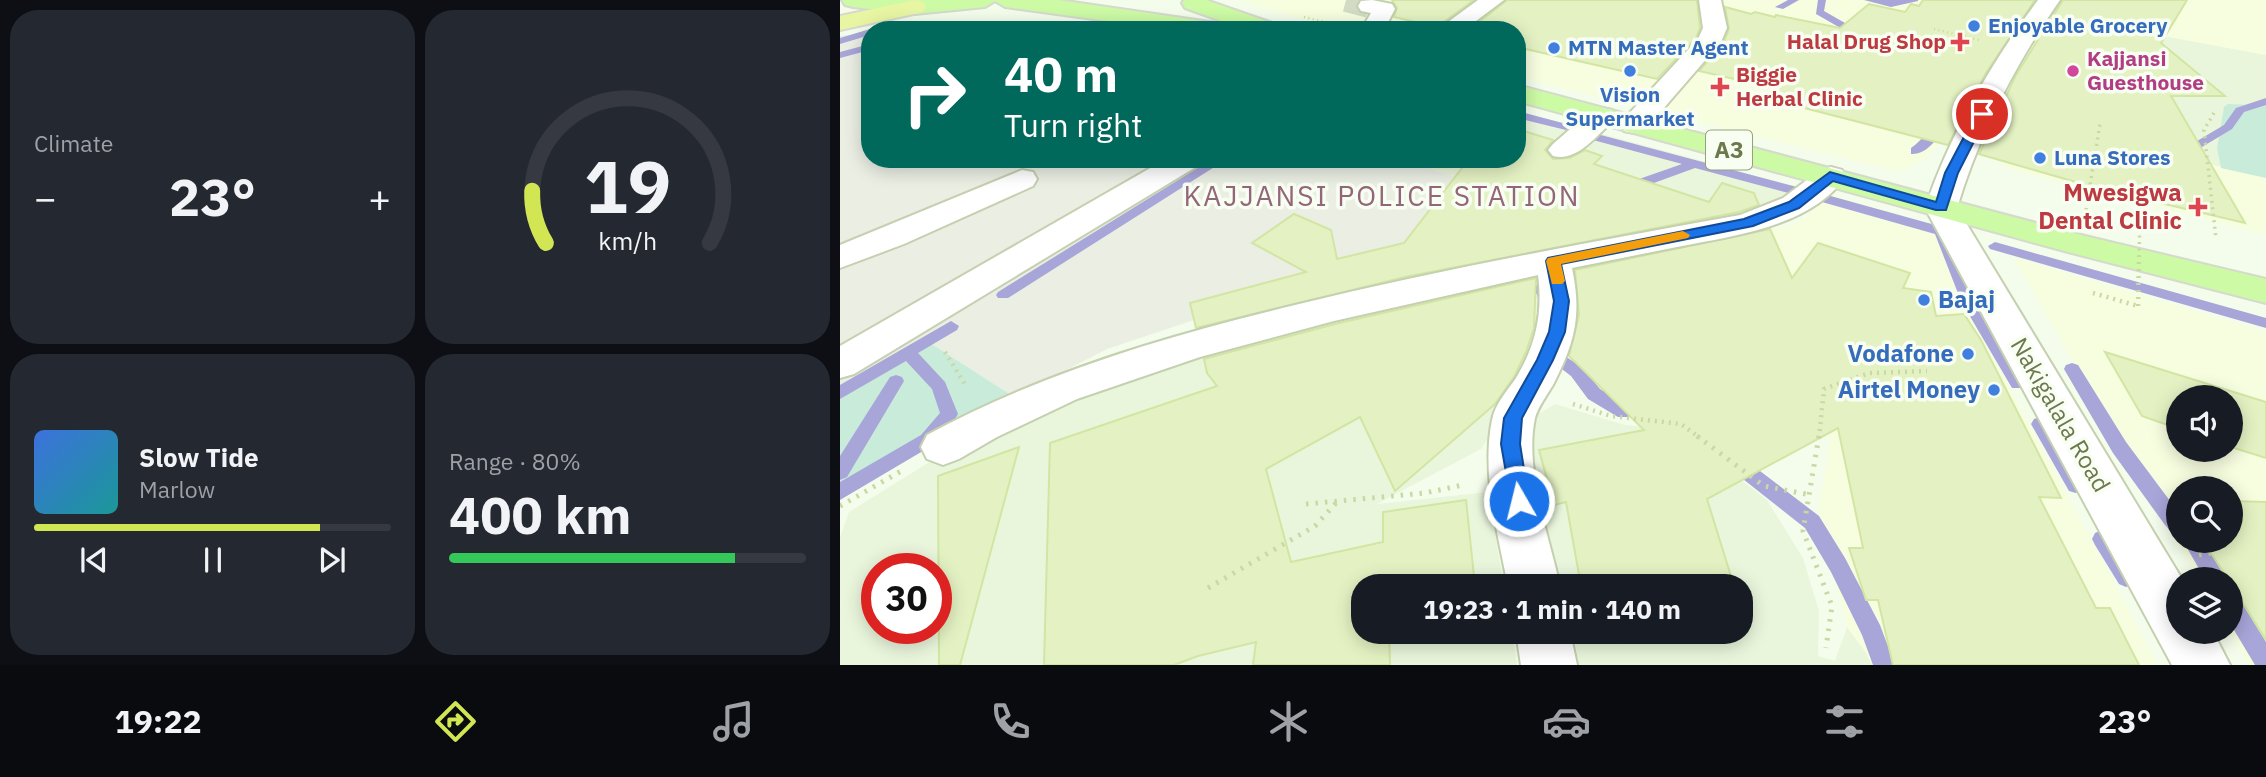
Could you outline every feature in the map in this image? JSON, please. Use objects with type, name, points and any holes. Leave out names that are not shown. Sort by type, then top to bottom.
[{"type":"highway","points":[[840,23],[915,7]]},
{"type":"main road","points":[[853,0],[915,7],[985,0]]},
{"type":"main road","points":[[1005,0],[1162,21]]},
{"type":"main road","points":[[1185,0],[1244,21]]},
{"type":"main road","name":"A3","points":[[1526,95],[2080,245],[2266,291]]},
{"type":"street","points":[[1462,21],[1493,0]]},
{"type":"street","points":[[1634,125],[1709,42],[1715,28],[1710,0]]},
{"type":"street","points":[[1941,208],[1952,173],[2013,50],[2049,0]]},
{"type":"street","points":[[1378,21],[1388,4]]},
{"type":"street","points":[[1563,150],[1602,116]]},
{"type":"street","points":[[840,364],[1173,168]]},
{"type":"street","points":[[943,447],[988,421],[1100,374],[1218,337],[1365,299],[1748,223],[1794,205],[1830,176]]},
{"type":"street","points":[[840,257],[892,237],[1022,179]]},
{"type":"street","name":"Nakigalala Road","points":[[1941,208],[2166,601]]},
{"type":"street","points":[[1532,574],[1510,444],[1513,418],[1557,332],[1561,301],[1553,261]]},
{"type":"street","points":[[1545,644],[1549,665]]},
{"type":"street","points":[[2190,644],[2202,665]]},
{"type":"path","points":[[2214,113],[2204,130],[2219,278]]},
{"type":"path","points":[[2080,245],[2100,124]]},
{"type":"path","points":[[2093,293],[2138,306],[2140,215],[2183,226]]},
{"type":"path","points":[[909,323],[927,341],[941,347],[988,421]]},
{"type":"path","points":[[1826,648],[1832,606],[1803,531],[1811,495],[1824,389],[1869,373],[1927,371]]},
{"type":"path","points":[[1611,416],[1681,424],[1764,486],[1811,495]]},
{"type":"path","points":[[840,506],[943,447]]},
{"type":"path","points":[[1306,504],[1425,493],[1515,473]]},
{"type":"path","points":[[1208,588],[1315,526],[1338,501]]},
{"type":"shaded area","points":[[1237,0],[2030,0],[1955,120],[1927,158],[1900,172],[1526,79],[1526,21],[1307,21]]},
{"type":"shaded area","points":[[2066,0],[2266,0],[2266,55],[2127,29],[2206,163],[2266,178],[2266,235],[2009,169],[1992,157],[2019,69],[2050,13]]},
{"type":"shaded area","points":[[2127,29],[2266,55],[2266,105],[2229,104],[2217,148],[2221,168],[2206,163]]},
{"type":"shaded area","points":[[861,33],[861,168],[1429,168],[1466,181],[1488,245],[1491,268],[1194,320],[1107,349],[1014,397],[927,341],[840,393],[840,36]]},
{"type":"shaded area","points":[[2228,104],[2266,105],[2266,178],[2221,168],[2217,148],[2224,107]]},
{"type":"shaded area","points":[[1526,113],[1797,188],[1779,217],[1491,268],[1485,188],[1428,168],[1526,168]]},
{"type":"shaded area","points":[[1825,193],[1939,227],[1955,289],[2158,665],[1872,665],[1847,627],[1818,512],[1828,456],[1833,393],[1687,323],[1565,362],[1563,271],[1795,224],[1806,218]]},
{"type":"shaded area","points":[[2013,257],[2266,332],[2266,665],[2249,665],[2236,644],[2243,644],[2243,567],[2191,567],[2183,553],[2243,553],[2243,476],[2166,476],[2166,523]]},
{"type":"shaded area","points":[[1538,274],[1555,318],[1524,389],[1481,449],[1377,504],[1488,492],[1502,574],[1351,574],[1351,644],[1514,644],[1517,665],[840,665],[840,537],[849,512],[989,425],[1132,361]]},
{"type":"shaded area","points":[[927,341],[1014,397],[840,496],[840,394]]},
{"type":"shaded area","points":[[1555,404],[1625,425],[1679,430],[1767,500],[1803,558],[1819,611],[1818,656],[1835,661],[1847,627],[1872,665],[1562,665],[1558,644],[1753,644],[1753,574],[1542,574],[1532,527],[1530,419]]},
{"type":"building","points":[[1392,0],[1474,0],[1445,21],[1411,21],[1394,17],[1397,8]]},
{"type":"building","points":[[1507,0],[1697,0],[1700,28],[1696,38],[1657,79],[1526,49],[1526,21],[1480,21]]},
{"type":"building","points":[[1923,0],[2035,0],[1986,73],[1948,145],[1766,98],[1774,88],[1699,71],[1723,44],[1729,29],[1725,7],[1751,14],[1755,12],[1775,17],[1776,15],[1840,28],[1869,4],[1905,12],[1911,4],[1919,6]]},
{"type":"building","points":[[2063,0],[2187,0],[2161,43],[2225,96],[2171,96],[2245,223],[2093,187],[1979,154],[2016,75]]},
{"type":"building","points":[[1526,132],[1553,140],[1545,150],[1553,159],[1570,158],[1585,150],[1602,156],[1594,164],[1709,202],[1722,183],[1754,193],[1759,205],[1739,212],[1405,277],[1196,328],[1190,303],[1306,272],[1252,243],[1294,214],[1331,230],[1337,259],[1404,243],[1462,168],[1526,168]]},
{"type":"building","points":[[1770,229],[1792,278],[1818,243],[1910,273],[1903,288],[1931,292],[1936,316],[1964,314],[1981,340],[2061,498],[2039,497],[2096,608],[2110,608],[2139,665],[1893,665],[1878,600],[1866,600],[1849,548],[1863,548],[1838,428],[1707,499],[1730,574],[1579,574],[1566,502],[1554,505],[1539,450],[1644,430],[1569,356],[1579,315],[1575,270]]},
{"type":"building","points":[[1536,278],[1534,328],[1514,377],[1495,404],[1395,491],[1360,417],[1266,469],[1291,562],[1383,542],[1383,512],[1466,500],[1474,574],[1351,574],[1351,644],[1389,644],[1390,665],[1253,665],[1256,642],[1198,656],[1174,665],[1044,665],[1050,443],[1217,386],[1207,373],[1204,359],[1335,324]]},
{"type":"building","points":[[2105,352],[2211,385],[2166,385],[2166,424],[2142,416]]},
{"type":"building","points":[[2243,395],[2266,402],[2266,458],[2243,451]]},
{"type":"building","points":[[1019,447],[960,665],[939,665],[939,644],[952,644],[952,553],[938,553],[938,476]]},
{"type":"building","points":[[2243,501],[2266,502],[2266,640],[2243,603],[2243,567],[2220,567],[2211,553],[2243,553]]},
{"type":"waterway","points":[[1780,7],[1795,0]]},
{"type":"waterway","points":[[1822,0],[1819,12],[1849,29],[1845,40]]},
{"type":"waterway","points":[[1868,0],[1891,4],[1914,1]]},
{"type":"waterway","points":[[840,41],[861,35]]},
{"type":"waterway","points":[[840,55],[861,49]]},
{"type":"waterway","points":[[2198,144],[2228,127],[2240,110],[2266,101]]},
{"type":"waterway","points":[[1526,116],[1570,128]]},
{"type":"waterway","points":[[1915,151],[1928,142],[1942,123]]},
{"type":"waterway","points":[[1597,138],[1695,164]]},
{"type":"waterway","points":[[1627,188],[1695,164]]},
{"type":"waterway","points":[[1695,164],[1792,190]]},
{"type":"waterway","points":[[1003,295],[1207,168]]},
{"type":"waterway","points":[[1827,199],[1941,231],[1969,301],[2018,384]]},
{"type":"waterway","points":[[1995,246],[2266,323]]},
{"type":"waterway","points":[[1473,288],[1468,296],[1475,301],[1505,283],[1544,291],[1546,307]]},
{"type":"waterway","points":[[907,352],[951,326]]},
{"type":"waterway","points":[[1556,348],[1553,356],[1577,372],[1594,394],[1624,412],[1645,412]]},
{"type":"waterway","points":[[840,393],[907,352]]},
{"type":"waterway","points":[[840,492],[927,440],[949,414],[939,386],[907,352]]},
{"type":"waterway","points":[[2072,369],[2120,448],[2166,511]]},
{"type":"waterway","points":[[840,472],[896,381]]},
{"type":"waterway","points":[[2040,424],[2076,485]]},
{"type":"waterway","points":[[1736,463],[1812,522],[1838,565],[1872,632],[1884,665]]},
{"type":"waterway","points":[[2102,539],[2126,577]]},
{"type":"waterway","points":[[2200,553],[2209,567]]},
{"type":"waterway","points":[[2243,625],[2266,663]]},
{"type":"tunnel","points":[[1346,0],[1369,6]]},
{"type":"slow traffic","points":[[1557,281],[1553,261],[1683,235]]},
{"type":"place","name":"Enjoyable Grocery","points":[[1974,26]]},
{"type":"place","name":"Halal Drug Shop","points":[[1960,42]]},
{"type":"place","name":"MTN Master Agent","points":[[1554,48]]},
{"type":"place","name":"Vision Supermarket","points":[[1630,71]]},
{"type":"place","name":"Kajjansi Guesthouse","points":[[2073,71]]},
{"type":"place","name":"Biggie Herbal Clinic","points":[[1720,87]]},
{"type":"place","name":"Luna Stores","points":[[2040,158]]},
{"type":"place","name":"Mwesigwa Dental Clinic","points":[[2198,207]]},
{"type":"place","name":"Bajaj","points":[[1924,300]]},
{"type":"place","name":"Vodafone","points":[[1968,354]]},
{"type":"place","name":"Airtel Money","points":[[1994,390]]},
{"type":"district","name":"KAJJANSI POLICE STATION","points":[[1382,196]]},
{"type":"route","points":[[1519,501],[1510,444],[1513,418],[1557,332],[1561,301],[1553,261],[1748,223],[1794,205],[1830,176],[1941,208],[1952,173],[1982,114]]}]
